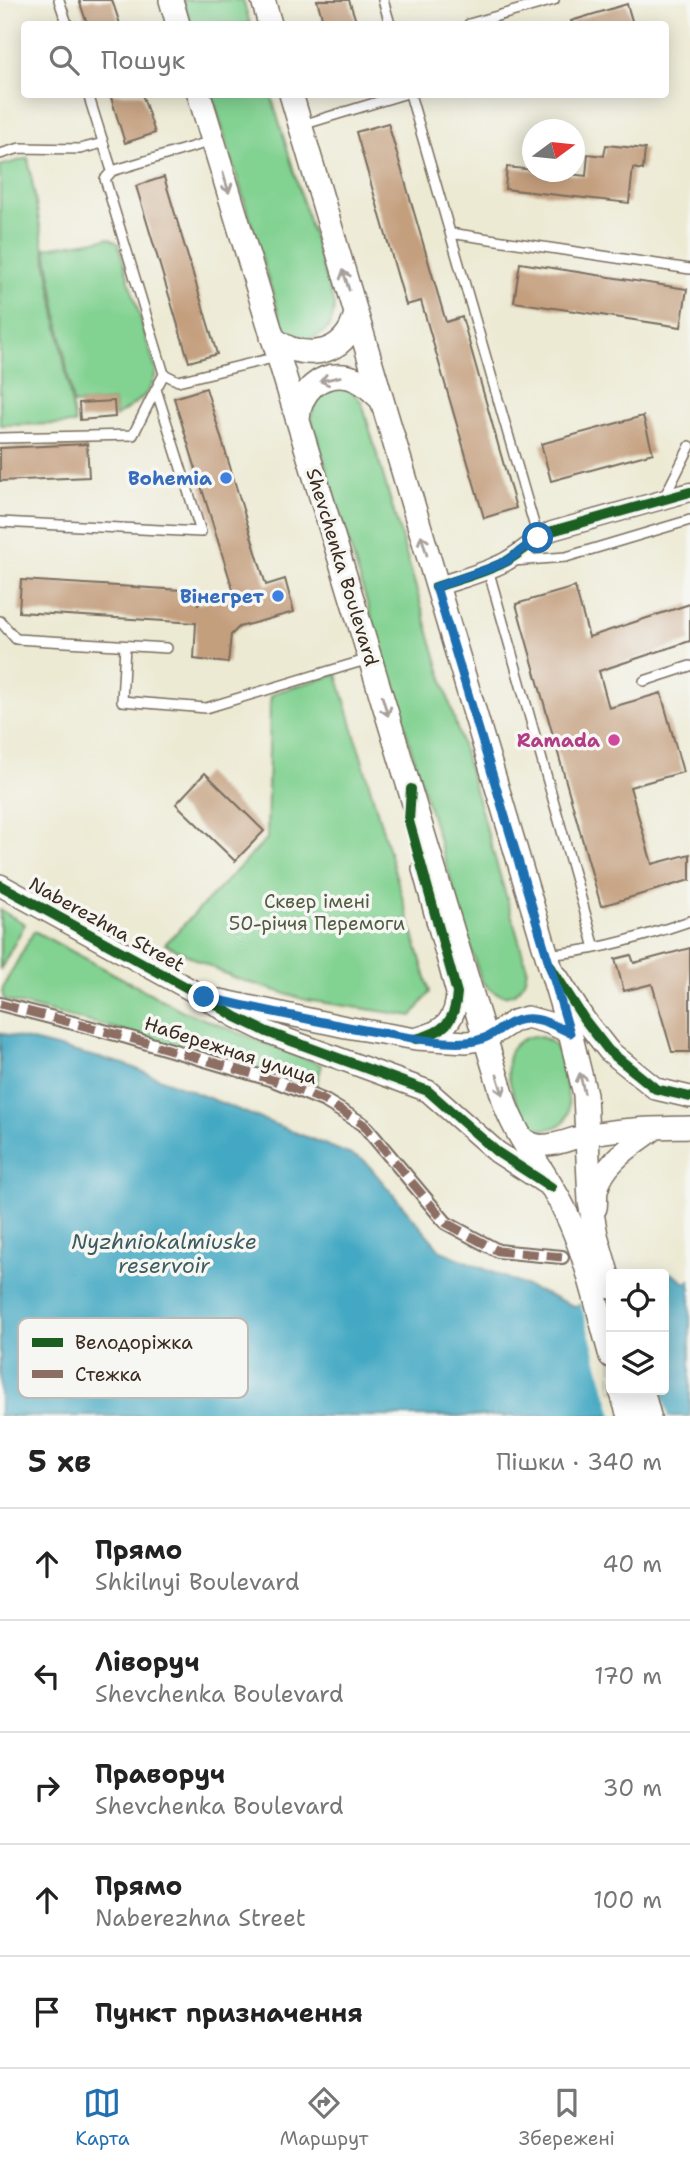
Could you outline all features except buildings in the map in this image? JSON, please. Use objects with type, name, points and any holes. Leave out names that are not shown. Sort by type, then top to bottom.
[{"type":"main road","points":[[171,0],[177,21]]},
{"type":"main road","points":[[263,0],[269,21]]},
{"type":"main road","name":"Shevchenka Boulevard","points":[[200,98],[506,1107],[515,1130],[565,1211],[578,1244],[606,1339]]},
{"type":"main road","name":"Shevchenka Boulevard","points":[[292,98],[570,1033],[585,1094],[590,1202],[578,1244]]},
{"type":"main road","points":[[275,346],[321,352],[341,341],[349,331],[356,314]]},
{"type":"main road","points":[[298,421],[298,409],[307,391],[312,385],[328,378],[350,377],[364,383],[381,398]]},
{"type":"main road","name":"Shevchenka Boulevard","points":[[578,1244],[606,1280]]},
{"type":"main road","points":[[623,1395],[629,1416]]},
{"type":"main road","points":[[643,1395],[649,1416]]},
{"type":"street","points":[[436,587],[507,561],[538,538],[569,524],[690,492]]},
{"type":"street","points":[[411,789],[409,821],[457,993],[452,1020],[431,1035],[416,1039]]},
{"type":"street","name":"Naberezhna Street","points":[[0,886],[267,1032],[428,1091],[497,1152],[551,1187]]},
{"type":"street","points":[[549,960],[584,1019],[609,1051],[656,1089],[690,1097]]},
{"type":"street","name":"Naberezhna Street","points":[[204,997],[416,1039],[467,1042],[486,1039]]},
{"type":"street","name":"Набережная улица","points":[[0,1004],[127,1037],[274,1080],[326,1101],[363,1124],[446,1223],[498,1251],[578,1244]]},
{"type":"street","points":[[486,1039],[514,1021],[527,1017],[570,1033]]},
{"type":"street","points":[[515,1130],[523,1139],[535,1145],[549,1145],[587,1135],[690,1127]]},
{"type":"street","points":[[578,1244],[605,1173],[617,1158],[658,1128]]},
{"type":"lane","points":[[59,0],[66,21]]},
{"type":"lane","points":[[383,0],[389,21]]},
{"type":"lane","points":[[480,21],[554,0]]},
{"type":"lane","points":[[89,98],[111,171]]},
{"type":"lane","points":[[300,125],[391,98]]},
{"type":"lane","points":[[411,98],[538,538]]},
{"type":"lane","points":[[0,438],[133,435],[164,374],[105,179],[111,171],[214,141]]},
{"type":"lane","points":[[0,154],[20,148],[80,149],[103,143]]},
{"type":"lane","points":[[450,233],[690,269]]},
{"type":"lane","points":[[164,374],[178,381],[275,346]]},
{"type":"lane","points":[[0,522],[201,532],[156,389]]},
{"type":"lane","points":[[663,500],[690,446]]},
{"type":"lane","points":[[507,561],[566,557],[690,520]]},
{"type":"lane","points":[[488,569],[594,948]]},
{"type":"lane","points":[[0,621],[16,639],[167,648]]},
{"type":"lane","points":[[125,646],[122,701],[206,708],[371,658]]},
{"type":"lane","points":[[644,681],[690,666]]},
{"type":"lane","points":[[549,960],[690,922]]},
{"type":"green space","points":[[183,0],[243,0],[249,21],[190,21]]},
{"type":"green space","points":[[213,98],[272,98],[334,305],[330,324],[320,335],[313,338],[286,334]]},
{"type":"green space","points":[[28,158],[75,424],[0,425],[0,166]]},
{"type":"green space","points":[[109,238],[118,243],[156,371],[147,393],[115,417],[114,401],[73,404],[46,248]]},
{"type":"green space","points":[[344,388],[354,393],[362,403],[527,968],[521,986],[510,995],[495,993],[481,980],[311,417],[318,398],[331,390]]},
{"type":"green space","name":"Сквер імені 50-річчя Перемоги","points":[[337,674],[430,992],[412,1016],[306,1000],[232,977],[165,944],[267,839],[271,696]]},
{"type":"green space","points":[[0,910],[25,924],[0,970]]},
{"type":"green space","points":[[34,931],[183,1011],[322,1065],[315,1089],[114,1028],[4,1000],[4,985]]},
{"type":"green space","points":[[533,1036],[553,1044],[567,1089],[568,1114],[561,1124],[550,1129],[537,1128],[526,1123],[515,1099],[508,1073],[508,1060],[512,1050],[520,1041]]},
{"type":"water","name":"Nyzhniokalmiuske reservoir","points":[[0,1033],[124,1064],[364,1160],[441,1251],[574,1306],[606,1299],[606,1395],[669,1395],[669,1274],[671,1273],[686,1283],[690,1280],[690,1416],[0,1416]]},
{"type":"pier","points":[[606,1295],[606,1392],[580,1301]]},
{"type":"pier","points":[[607,1395],[662,1395],[668,1416],[613,1416]]},
{"type":"marked path","points":[[0,1004],[127,1037],[273,1080],[325,1101],[363,1124],[446,1223],[498,1251],[562,1257]]},
{"type":"cycle path","points":[[436,587],[497,566],[552,531],[690,492]]},
{"type":"cycle path","points":[[411,789],[409,821],[457,993],[454,1011],[446,1024],[434,1033],[416,1039]]},
{"type":"cycle path","points":[[0,885],[267,1032],[428,1091],[497,1152],[551,1187]]},
{"type":"cycle path","points":[[550,966],[584,1019],[609,1051],[656,1089],[690,1097]]},
{"type":"place","name":"Bohemia","points":[[226,478]]},
{"type":"place","name":"Вінегрет","points":[[278,596]]},
{"type":"place","name":"Ramada","points":[[614,740]]},
{"type":"route","points":[[204,997],[416,1039],[467,1042],[486,1039],[514,1021],[527,1017],[537,1018],[570,1033],[436,587],[507,561],[538,538]]}]
